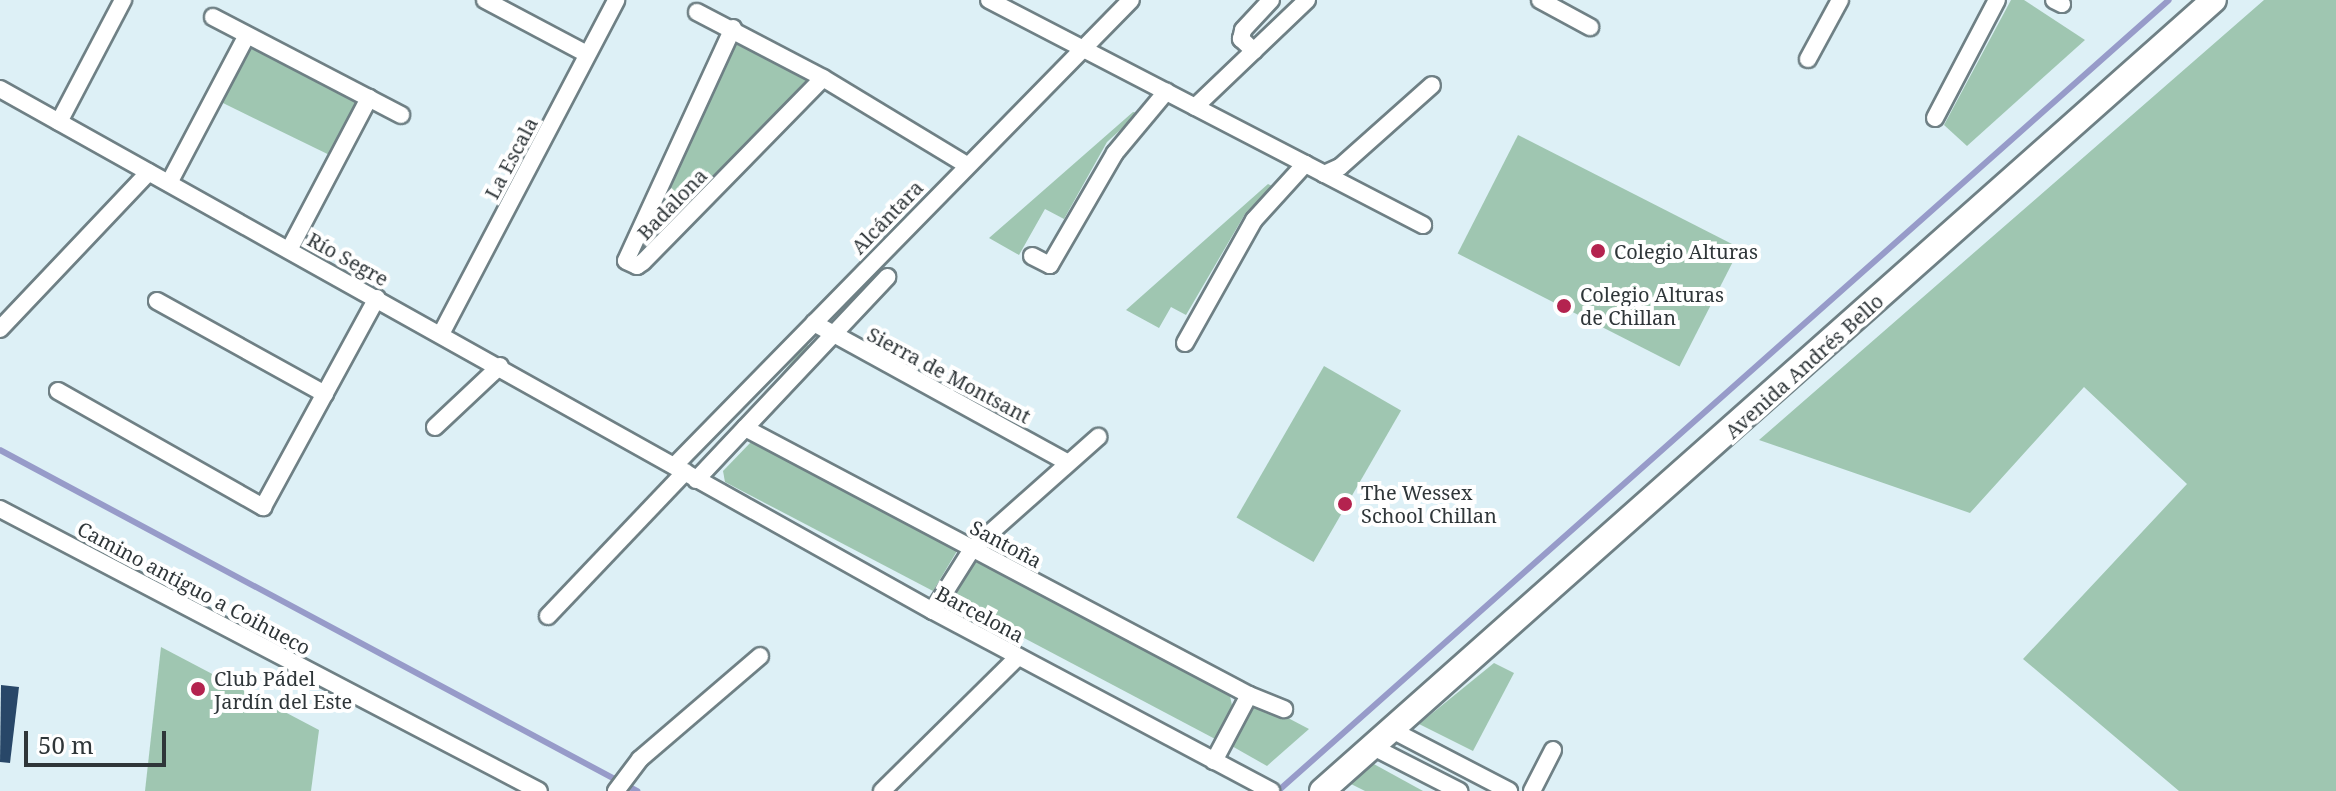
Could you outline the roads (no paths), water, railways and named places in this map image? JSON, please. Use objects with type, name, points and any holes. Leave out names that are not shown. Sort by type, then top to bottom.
[{"type":"main road","name":"Avenida Andrés Bello","points":[[1322,791],[2214,0]]},
{"type":"street","points":[[59,122],[123,0]]},
{"type":"street","points":[[485,0],[587,54]]},
{"type":"street","name":"La Escala","points":[[441,334],[616,0]]},
{"type":"street","points":[[989,0],[1423,225]]},
{"type":"street","name":"Alcántara","points":[[548,616],[685,472],[814,323],[965,164],[1084,50],[1131,0]]},
{"type":"street","points":[[1254,51],[1241,39],[1243,30],[1271,0]]},
{"type":"street","points":[[1195,107],[1307,0]]},
{"type":"street","points":[[1540,0],[1590,27]]},
{"type":"street","points":[[1808,59],[1840,0]]},
{"type":"street","points":[[1935,118],[1997,0]]},
{"type":"street","points":[[697,12],[733,28],[823,78],[965,164]]},
{"type":"street","points":[[213,17],[401,115]]},
{"type":"street","name":"Badalona","points":[[733,28],[626,261],[637,266],[643,262],[823,78]]},
{"type":"street","points":[[169,183],[247,35]]},
{"type":"street","points":[[1324,174],[1340,167],[1432,85]]},
{"type":"street","points":[[1032,256],[1050,265],[1115,153],[1166,92]]},
{"type":"street","name":"Río Segre","points":[[3,96],[59,122],[685,472]]},
{"type":"street","points":[[289,250],[369,98]]},
{"type":"street","points":[[1185,343],[1254,220],[1305,164]]},
{"type":"street","points":[[0,329],[149,172]]},
{"type":"street","name":"Alcántara","points":[[685,472],[745,428],[887,277]]},
{"type":"street","points":[[58,391],[263,507],[377,298]]},
{"type":"street","points":[[157,301],[325,394]]},
{"type":"street","name":"Sierra de Montsant","points":[[814,323],[1065,461]]},
{"type":"street","points":[[435,427],[500,366]]},
{"type":"street","name":"Santoña","points":[[745,428],[1249,695],[1284,709]]},
{"type":"street","points":[[933,611],[972,549],[1065,461],[1098,437]]},
{"type":"street","name":"Barcelona","points":[[685,472],[933,611],[1264,788]]},
{"type":"street","name":"Camino antiguo a Coihueco","points":[[0,509],[539,791]]},
{"type":"street","points":[[617,791],[630,773],[760,656]]},
{"type":"street","points":[[882,791],[1018,657]]},
{"type":"street","points":[[1214,761],[1249,695]]},
{"type":"street","points":[[1392,730],[1509,791]]},
{"type":"street","points":[[1373,747],[1459,791]]},
{"type":"street","points":[[1532,791],[1553,750]]},
{"type":"waterway","points":[[1278,791],[2169,0]]},
{"type":"waterway","points":[[0,450],[637,791]]},
{"type":"place","name":"Colegio Alturas","points":[[1598,251]]},
{"type":"place","name":"Colegio Alturas de Chillan","points":[[1564,306]]},
{"type":"place","name":"The Wessex School Chillan","points":[[1345,504]]},
{"type":"place","name":"Club Pádel Jardín del Este","points":[[198,689]]}]
